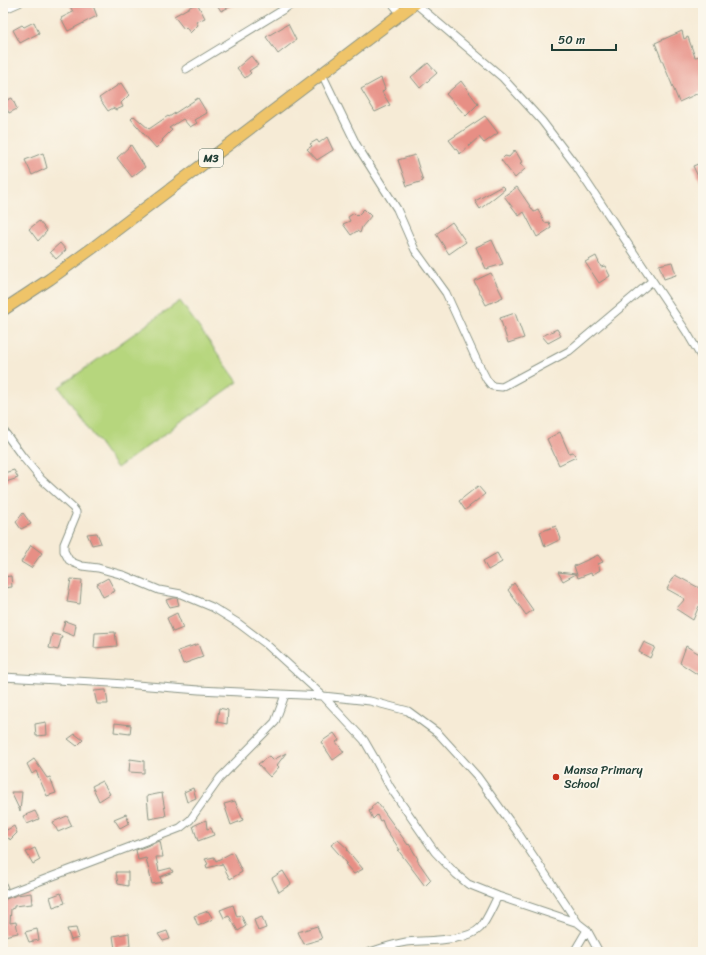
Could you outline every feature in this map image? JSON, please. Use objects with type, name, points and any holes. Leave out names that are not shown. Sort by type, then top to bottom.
[{"type":"main road","name":"M3","points":[[3,310],[50,279],[94,247],[415,3]]},
{"type":"street","points":[[3,10],[19,3]]},
{"type":"street","points":[[186,69],[294,3]]},
{"type":"street","points":[[392,3],[401,14]]},
{"type":"street","points":[[415,3],[502,77],[542,120],[574,163],[686,331],[703,360]]},
{"type":"street","points":[[322,74],[356,144],[396,210],[415,250],[446,293],[478,362],[487,380],[492,386],[502,387],[569,351],[652,281]]},
{"type":"street","points":[[3,430],[42,480],[76,512],[64,544],[64,551],[69,560],[82,566],[98,568],[123,576],[159,590],[181,594],[212,607],[238,623],[266,644],[323,696],[364,740],[376,759],[390,787],[435,852],[456,874],[468,884],[498,896],[578,923]]},
{"type":"street","points":[[3,677],[199,690],[323,696],[370,701],[408,711],[438,733],[477,776],[521,837],[578,923],[587,930],[599,952]]},
{"type":"street","points":[[3,895],[180,828],[190,820],[220,778],[275,722],[284,694]]},
{"type":"street","points":[[370,952],[404,942],[446,939],[473,933],[480,928],[498,896]]},
{"type":"street","points":[[574,952],[587,930]]},
{"type":"green space","points":[[180,301],[238,382],[117,468],[59,387]]},
{"type":"building","points":[[75,3],[92,3],[97,16],[68,31],[61,18],[73,12],[70,6]]},
{"type":"building","points":[[197,3],[205,18],[196,22],[198,25],[190,33],[186,27],[184,29],[174,16]]},
{"type":"building","points":[[216,3],[238,3],[221,11]]},
{"type":"building","points":[[34,22],[39,33],[20,43],[13,30],[22,25],[24,27]]},
{"type":"building","points":[[288,24],[296,40],[278,54],[266,37]]},
{"type":"building","points":[[682,31],[684,39],[688,37],[695,57],[701,56],[703,62],[703,66],[700,67],[703,75],[703,91],[679,102],[655,43]]},
{"type":"building","points":[[251,56],[258,65],[249,71],[251,73],[245,78],[237,68]]},
{"type":"building","points":[[428,63],[437,73],[420,88],[411,77]]},
{"type":"building","points":[[381,78],[385,89],[382,92],[390,105],[375,112],[361,89]]},
{"type":"building","points":[[461,81],[478,104],[466,116],[446,94]]},
{"type":"building","points":[[121,83],[129,95],[121,103],[123,107],[116,110],[113,108],[108,111],[99,98]]},
{"type":"building","points":[[12,98],[17,109],[9,113],[3,102]]},
{"type":"building","points":[[198,98],[207,113],[195,120],[197,123],[190,127],[183,119],[169,128],[172,130],[156,148],[131,119],[134,116],[149,129]]},
{"type":"building","points":[[485,116],[498,133],[484,143],[479,137],[460,154],[449,140]]},
{"type":"building","points":[[327,137],[333,150],[317,160],[307,149],[312,146],[310,144],[317,140],[319,143]]},
{"type":"building","points":[[131,145],[145,167],[132,177],[117,158]]},
{"type":"building","points":[[515,150],[522,162],[520,163],[525,169],[515,178],[501,160],[505,156],[509,157]]},
{"type":"building","points":[[43,153],[47,168],[32,175],[25,160]]},
{"type":"building","points":[[415,155],[423,181],[407,186],[398,160]]},
{"type":"building","points":[[703,162],[703,187],[693,166]]},
{"type":"building","points":[[502,186],[505,189],[480,209],[475,201]]},
{"type":"building","points":[[517,187],[534,212],[538,210],[545,223],[549,222],[551,228],[537,237],[524,212],[519,216],[504,196]]},
{"type":"building","points":[[364,209],[371,216],[362,227],[360,233],[357,231],[351,235],[343,224],[350,221],[348,217],[354,213],[357,216]]},
{"type":"building","points":[[39,221],[47,231],[38,241],[29,229]]},
{"type":"building","points":[[452,222],[466,242],[449,254],[436,234]]},
{"type":"building","points":[[492,240],[503,264],[486,269],[476,247]]},
{"type":"building","points":[[60,243],[66,250],[56,259],[50,252]]},
{"type":"building","points":[[596,256],[601,267],[605,266],[610,276],[599,283],[585,262]]},
{"type":"building","points":[[672,262],[676,275],[664,279],[659,265]]},
{"type":"building","points":[[491,273],[503,297],[486,305],[474,281]]},
{"type":"building","points":[[515,313],[524,338],[508,343],[500,318]]},
{"type":"building","points":[[557,329],[561,336],[548,343],[542,336]]},
{"type":"building","points":[[560,432],[569,453],[573,452],[576,457],[559,465],[547,439]]},
{"type":"building","points":[[14,470],[18,478],[6,482],[4,473]]},
{"type":"building","points":[[478,486],[485,494],[465,510],[459,501]]},
{"type":"building","points":[[23,513],[31,524],[21,529],[16,522]]},
{"type":"building","points":[[556,526],[561,539],[545,547],[540,532]]},
{"type":"building","points":[[97,533],[101,543],[92,545],[87,534]]},
{"type":"building","points":[[31,545],[42,553],[31,568],[21,562]]},
{"type":"building","points":[[497,553],[502,562],[488,570],[483,561]]},
{"type":"building","points":[[598,555],[603,562],[598,564],[600,570],[592,575],[591,573],[578,578],[574,566]]},
{"type":"building","points":[[558,572],[576,574],[563,581]]},
{"type":"building","points":[[675,575],[703,590],[703,603],[701,607],[699,606],[693,620],[676,609],[685,599],[667,589]]},
{"type":"building","points":[[11,576],[12,587],[3,588],[3,577]]},
{"type":"building","points":[[108,578],[115,591],[103,597],[97,584]]},
{"type":"building","points":[[71,579],[82,580],[80,604],[67,602]]},
{"type":"building","points":[[514,583],[533,610],[526,615],[508,590]]},
{"type":"building","points":[[177,598],[179,605],[170,607],[166,600]]},
{"type":"building","points":[[177,613],[183,628],[173,632],[167,618]]},
{"type":"building","points":[[65,621],[76,625],[74,636],[62,631]]},
{"type":"building","points":[[115,632],[117,646],[94,648],[95,633]]},
{"type":"building","points":[[52,634],[62,636],[58,650],[49,648]]},
{"type":"building","points":[[644,642],[655,647],[650,658],[639,652]]},
{"type":"building","points":[[198,644],[203,657],[183,664],[178,651]]},
{"type":"building","points":[[686,646],[703,656],[703,678],[680,663]]},
{"type":"building","points":[[106,690],[108,704],[97,704],[94,691]]},
{"type":"building","points":[[219,708],[228,710],[227,724],[217,722]]},
{"type":"building","points":[[46,722],[47,735],[36,736],[35,724]]},
{"type":"building","points":[[115,723],[131,725],[130,734],[114,732]]},
{"type":"building","points":[[334,733],[339,740],[336,742],[344,752],[333,760],[321,742]]},
{"type":"building","points":[[75,734],[83,740],[77,746],[68,739]]},
{"type":"building","points":[[286,753],[277,765],[279,767],[270,777],[258,764],[269,756],[273,760]]},
{"type":"building","points":[[34,759],[47,778],[50,777],[56,793],[47,796],[36,771],[32,774],[27,764]]},
{"type":"building","points":[[130,759],[144,761],[144,773],[129,772]]},
{"type":"building","points":[[102,781],[110,794],[99,801],[92,786]]},
{"type":"building","points":[[193,788],[196,798],[187,802],[184,792]]},
{"type":"building","points":[[11,792],[22,792],[20,811]]},
{"type":"building","points":[[162,793],[166,816],[149,819],[147,796]]},
{"type":"building","points":[[235,801],[243,820],[231,825],[224,804]]},
{"type":"building","points":[[377,802],[408,845],[409,844],[418,859],[417,860],[431,880],[425,886],[398,850],[400,850],[385,828],[382,820],[380,821],[377,815],[373,819],[369,811]]},
{"type":"building","points":[[35,811],[39,819],[27,824],[23,816]]},
{"type":"building","points":[[126,814],[129,823],[120,828],[114,819]]},
{"type":"building","points":[[67,816],[72,826],[58,832],[53,822]]},
{"type":"building","points":[[206,820],[207,829],[211,828],[214,835],[198,841],[193,826]]},
{"type":"building","points":[[14,826],[17,833],[10,840],[9,838],[3,841],[3,832]]},
{"type":"building","points":[[338,840],[348,849],[347,850],[363,869],[354,874],[345,864],[347,863],[331,845]]},
{"type":"building","points":[[160,841],[163,857],[156,857],[159,871],[171,868],[173,872],[160,877],[162,882],[152,884],[146,858],[138,860],[136,850]]},
{"type":"building","points":[[35,848],[40,860],[33,864],[26,852]]},
{"type":"building","points":[[233,852],[242,872],[230,879],[222,864],[207,868],[206,865],[208,864],[205,859],[214,857],[216,861]]},
{"type":"building","points":[[283,871],[291,884],[279,892],[272,878]]},
{"type":"building","points":[[116,872],[128,872],[128,886],[118,884]]},
{"type":"building","points":[[3,876],[8,888],[3,890]]},
{"type":"building","points":[[31,893],[32,904],[14,906],[14,908],[11,909],[10,923],[16,922],[18,933],[4,936],[3,900],[17,895]]},
{"type":"building","points":[[61,893],[65,903],[53,907],[50,897]]},
{"type":"building","points":[[233,905],[237,917],[241,915],[246,926],[238,931],[229,916],[224,918],[220,910]]},
{"type":"building","points":[[208,911],[213,919],[198,926],[194,916]]},
{"type":"building","points":[[262,917],[266,928],[258,931],[254,920]]},
{"type":"building","points":[[317,926],[322,939],[304,944],[298,932]]},
{"type":"building","points":[[76,928],[79,938],[71,940],[67,929]]},
{"type":"building","points":[[37,929],[39,940],[29,942],[25,932]]},
{"type":"building","points":[[167,931],[170,939],[163,941],[158,934]]},
{"type":"building","points":[[129,933],[130,946],[115,949],[113,936]]},
{"type":"place","name":"Mansa Primary School","points":[[556,777]]}]
